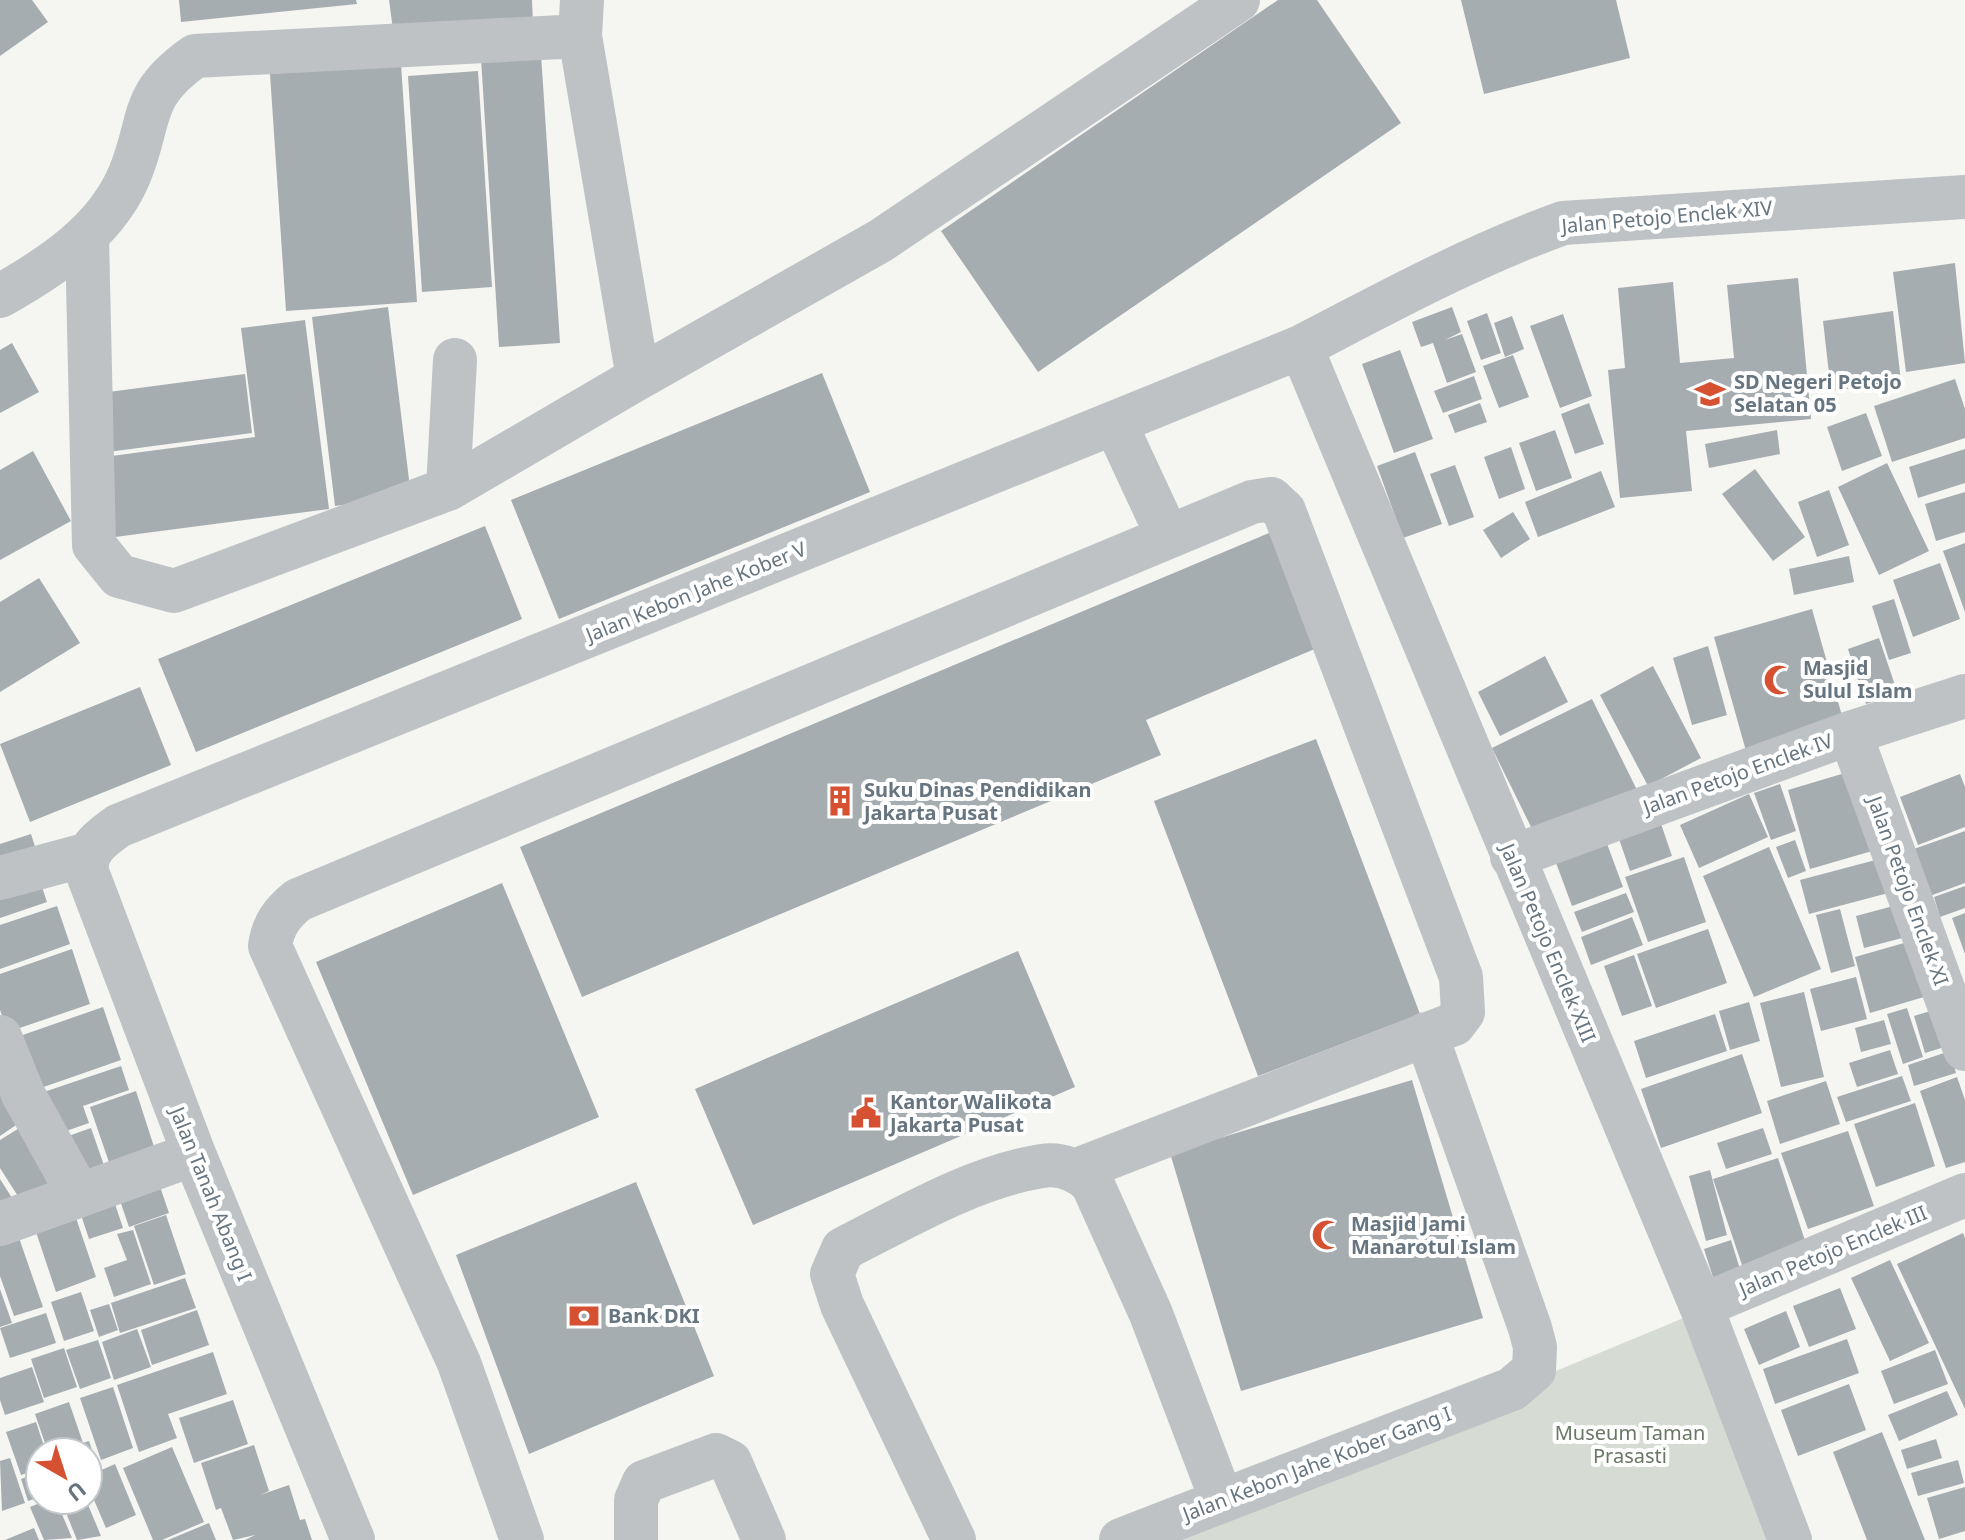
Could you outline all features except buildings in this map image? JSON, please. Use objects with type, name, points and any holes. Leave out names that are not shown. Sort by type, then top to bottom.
[{"type":"street","points":[[87,238],[94,545],[119,576],[174,591],[448,489],[880,241],[1238,0]]},
{"type":"street","points":[[0,296],[34,277],[87,238],[128,177],[149,106],[167,76],[195,56],[581,18],[638,378]]},
{"type":"street","name":"Jalan Petojo Enclek XIV","points":[[1301,347],[1467,262],[1563,223],[1965,197]]},
{"type":"street","name":"Jalan Kebon Jahe Kober V","points":[[92,849],[118,826],[1301,347]]},
{"type":"street","name":"Jalan Petojo Enclek XIII","points":[[1301,347],[1701,1306],[1790,1540]]},
{"type":"street","points":[[448,489],[455,360]]},
{"type":"street","points":[[1115,423],[1168,537]]},
{"type":"street","points":[[522,1540],[459,1363],[270,946],[278,921],[298,900],[1168,537],[1264,499],[1271,499],[1284,511],[1461,977],[1465,999],[1459,1019],[1077,1170],[1044,1165],[951,1195],[843,1249],[832,1274],[842,1305],[954,1540]]},
{"type":"street","name":"Jalan Petojo Enclek IV","points":[[1512,857],[1850,733],[1965,696]]},
{"type":"street","name":"Jalan Petojo Enclek XI","points":[[1850,733],[1965,1049]]},
{"type":"street","points":[[0,878],[92,849]]},
{"type":"street","name":"Jalan Tanah Abang I","points":[[92,849],[87,872],[194,1154],[353,1540]]},
{"type":"street","name":"Jalan Kebon Jahe Kober Gang I","points":[[1121,1540],[1512,1389],[1534,1370],[1535,1347],[1426,1034]]},
{"type":"street","points":[[0,1037],[23,1094],[78,1193]]},
{"type":"street","points":[[0,1224],[78,1193],[194,1154]]},
{"type":"street","points":[[1077,1170],[1092,1183],[1151,1314],[1222,1501]]},
{"type":"street","name":"Jalan Petojo Enclek III","points":[[1701,1306],[1965,1195]]},
{"type":"street","points":[[636,1540],[636,1500],[644,1482],[716,1455],[730,1462],[764,1540]]},
{"type":"green space","name":"Museum Taman Prasasti","points":[[1686,1317],[1769,1540],[1149,1540]]},
{"type":"place","name":"SD Negeri Petojo Selatan 05","points":[[1710,394]]},
{"type":"place","name":"Masjid Sulul Islam","points":[[1779,680]]},
{"type":"place","name":"Suku Dinas Pendidikan Jakarta Pusat","points":[[840,801]]},
{"type":"place","name":"Kantor Walikota Jakarta Pusat","points":[[866,1113]]},
{"type":"place","name":"Masjid Jami Manarotul Islam","points":[[1327,1235]]},
{"type":"place","name":"Bank DKI","points":[[584,1316]]}]
